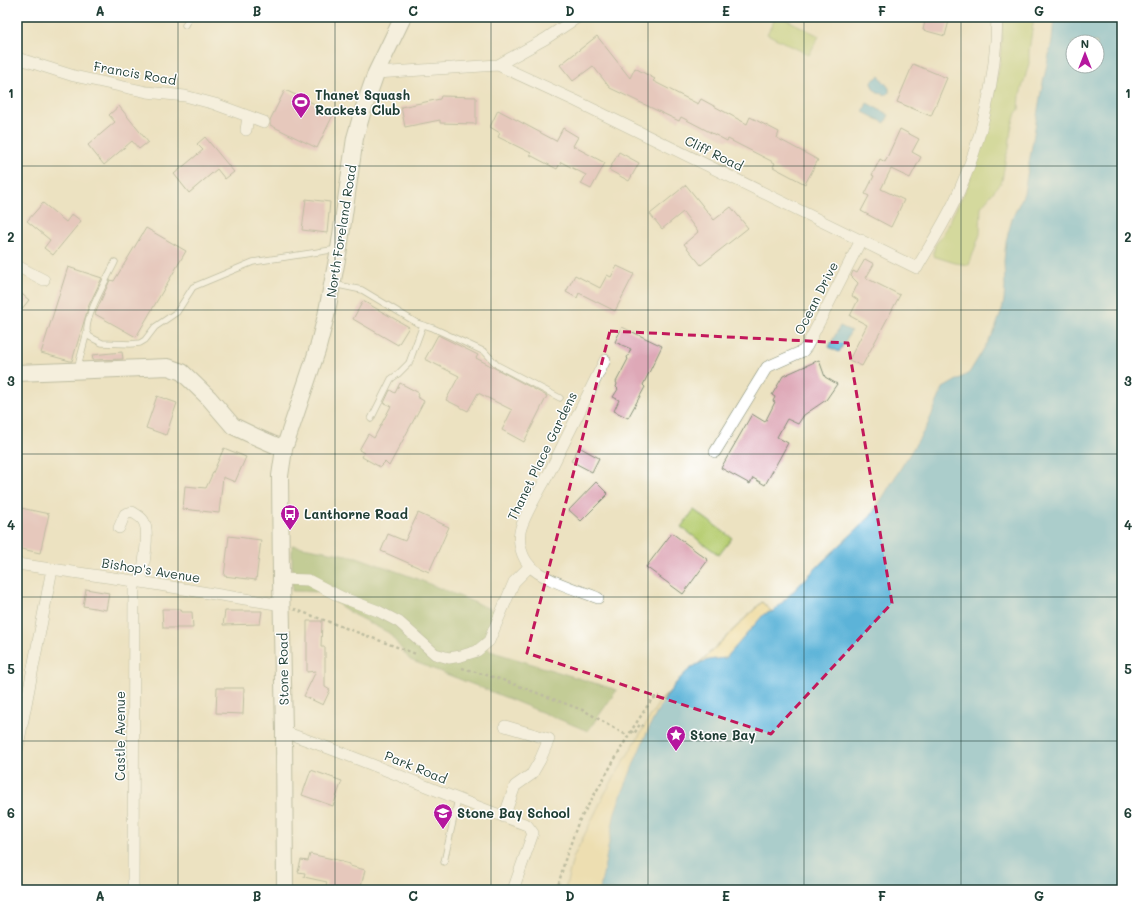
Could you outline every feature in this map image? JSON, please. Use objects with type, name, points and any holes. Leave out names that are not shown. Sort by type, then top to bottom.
[{"type":"main road","name":"North Foreland Road","points":[[284,449],[317,351],[326,316],[339,249],[355,138],[376,73],[403,17]]},
{"type":"main road","points":[[17,373],[168,367],[182,372],[209,398],[233,426],[284,449]]},
{"type":"main road","name":"Stone Road","points":[[284,449],[280,476],[285,890]]},
{"type":"street","points":[[376,73],[498,65],[545,39],[578,17]]},
{"type":"street","name":"Cliff Road","points":[[498,65],[917,268],[957,197],[972,157],[988,99],[994,63],[997,17]]},
{"type":"street","name":"Francis Road","points":[[17,58],[74,76],[148,92],[184,96],[215,104],[248,118],[264,122]]},
{"type":"street","points":[[246,130],[248,118]]},
{"type":"street","name":"Ocean Drive","points":[[715,452],[767,367],[803,351],[807,346],[861,240]]},
{"type":"street","points":[[17,266],[44,280]]},
{"type":"street","name":"Thanet Place Gardens","points":[[598,598],[542,575],[530,566],[522,554],[520,532],[526,516],[605,360]]},
{"type":"street","name":"Castle Avenue","points":[[119,528],[125,514],[132,512],[141,517],[145,523],[147,532],[138,581],[133,890]]},
{"type":"street","name":"Bishop's Avenue","points":[[17,564],[138,581],[282,605]]},
{"type":"street","points":[[281,579],[308,580],[341,597],[378,611],[398,622],[435,654],[449,658],[477,651],[488,641],[514,582],[530,566]]},
{"type":"street","points":[[17,752],[52,569]]},
{"type":"street","points":[[504,817],[515,786],[532,774],[549,739],[505,726]]},
{"type":"street","name":"Park Road","points":[[284,732],[324,745],[527,825],[533,833],[513,890]]},
{"type":"lane","points":[[186,25],[189,17]]},
{"type":"lane","points":[[87,332],[90,337],[102,343],[140,343],[145,340],[155,327],[177,312],[192,287],[253,262],[339,249]]},
{"type":"lane","points":[[80,370],[79,362],[89,319],[115,262]]},
{"type":"lane","points":[[333,284],[362,290],[417,323],[433,328],[485,352],[497,365],[560,398]]},
{"type":"lane","points":[[371,419],[391,379],[409,363],[423,325]]},
{"type":"lane","points":[[444,862],[458,799]]},
{"type":"path","points":[[282,605],[422,656]]},
{"type":"path","points":[[456,666],[500,679],[585,711],[628,736]]},
{"type":"path","points":[[557,890],[565,860],[578,824],[631,731],[652,699],[659,696]]},
{"type":"path","points":[[631,731],[634,734],[640,724],[643,726]]},
{"type":"highlighted area","points":[[610,331],[848,343],[892,603],[771,734],[527,653]]},
{"type":"green space","points":[[776,17],[782,17],[819,36],[809,55],[767,34]]},
{"type":"green space","points":[[1003,17],[1034,17],[1029,51],[1029,64],[1020,95],[1019,110],[1016,113],[1011,129],[1009,149],[1006,156],[1002,181],[981,207],[980,234],[969,265],[955,263],[933,256],[935,245],[943,234],[966,189],[985,133],[1000,63]]},
{"type":"green space","points":[[694,510],[732,538],[719,555],[681,527]]},
{"type":"green space","points":[[292,545],[357,557],[415,578],[500,613],[483,642],[490,651],[617,690],[588,731],[410,660],[389,633],[354,615],[320,592],[292,591]]},
{"type":"sand","name":"Stone Bay","points":[[762,602],[775,615],[694,890],[565,890],[573,858],[605,793],[659,702]]},
{"type":"water","points":[[1054,17],[1122,17],[1122,890],[600,890],[615,812],[652,723],[662,703],[674,685],[688,671],[702,662],[726,658],[764,614],[774,611],[821,563],[871,516],[927,426],[943,388],[969,373],[994,332],[1004,300],[1004,261],[1006,241],[1012,219],[1024,193],[1041,92],[1052,41]]},
{"type":"water","points":[[879,76],[889,88],[889,93],[881,94],[873,89],[872,81]]},
{"type":"water","points":[[867,103],[889,115],[885,123],[863,112]]},
{"type":"water","points":[[840,326],[851,331],[839,352],[829,347]]},
{"type":"building","points":[[926,17],[950,17],[945,36],[923,30]]},
{"type":"building","points":[[597,36],[630,78],[635,68],[655,79],[653,81],[698,104],[701,99],[747,124],[750,117],[779,132],[777,138],[818,160],[805,184],[773,167],[775,163],[728,139],[727,141],[681,117],[679,121],[610,88],[593,66],[573,81],[560,65]]},
{"type":"building","points":[[913,64],[947,78],[931,116],[897,102]]},
{"type":"building","name":"Thanet Squash Rackets Club","points":[[285,90],[334,113],[317,148],[270,125],[270,120]]},
{"type":"building","points":[[441,96],[476,97],[476,124],[440,123],[440,120],[405,127],[401,107],[440,99]]},
{"type":"building","points":[[119,106],[148,142],[139,149],[132,141],[104,165],[88,145],[115,122],[109,115]]},
{"type":"building","points":[[498,110],[556,141],[563,128],[578,137],[573,146],[605,163],[591,189],[581,184],[586,175],[561,162],[557,169],[530,155],[531,153],[498,137],[500,133],[490,127]]},
{"type":"building","points":[[900,129],[919,139],[912,152],[921,157],[910,178],[891,169],[881,189],[904,200],[891,227],[861,211],[869,196],[865,194],[874,176],[872,175],[880,159],[885,162]]},
{"type":"building","points":[[205,137],[234,172],[225,179],[217,169],[189,193],[174,174],[203,150],[197,144]]},
{"type":"building","points":[[619,152],[639,163],[629,181],[609,170]]},
{"type":"building","points":[[686,185],[714,220],[731,207],[748,228],[701,265],[684,244],[698,232],[683,212],[662,229],[650,214]]},
{"type":"building","points":[[306,199],[330,202],[327,233],[302,230]]},
{"type":"building","points":[[43,203],[66,222],[72,214],[81,221],[53,255],[44,248],[50,240],[27,221]]},
{"type":"building","points":[[146,228],[186,251],[136,337],[95,314],[110,280],[114,281]]},
{"type":"building","points":[[865,259],[874,264],[866,278],[900,295],[862,366],[849,360],[867,325],[850,316],[858,300],[852,296],[858,283],[851,276],[853,271],[857,273]]},
{"type":"building","points":[[617,266],[634,274],[615,311],[579,293],[577,298],[566,292],[575,275],[600,288],[607,275],[611,277]]},
{"type":"building","points":[[68,267],[102,278],[89,305],[72,361],[41,353]]},
{"type":"building","points":[[17,290],[29,300],[17,315]]},
{"type":"building","points":[[363,301],[409,327],[398,345],[353,319]]},
{"type":"building","points":[[622,327],[662,346],[643,385],[645,387],[628,418],[614,411],[619,400],[613,397],[618,389],[616,387],[616,382],[628,359],[627,358],[631,349],[615,342]]},
{"type":"building","points":[[438,335],[478,355],[476,358],[547,396],[524,442],[502,430],[512,410],[478,393],[468,411],[446,400],[459,376],[425,359]]},
{"type":"building","points":[[122,352],[123,359],[93,360],[92,355]]},
{"type":"building","points":[[819,360],[825,377],[837,384],[826,400],[804,415],[798,424],[787,419],[777,437],[788,443],[765,485],[753,478],[750,484],[721,468],[752,414],[765,422],[775,402],[773,401],[775,397],[772,395],[783,376]]},
{"type":"building","points":[[400,383],[419,393],[417,397],[424,401],[389,466],[385,462],[380,467],[362,457],[364,453],[359,450],[368,434],[374,438],[391,406],[384,403],[390,390],[395,393]]},
{"type":"building","points":[[157,396],[177,403],[166,435],[146,428]]},
{"type":"building","points":[[579,447],[599,458],[592,472],[571,461]]},
{"type":"building","points":[[224,448],[246,457],[235,482],[223,477],[219,513],[183,509],[185,486],[206,488]]},
{"type":"building","points":[[596,482],[608,494],[581,521],[569,510]]},
{"type":"building","points":[[21,508],[49,514],[40,553],[17,548],[17,527]]},
{"type":"building","points":[[418,513],[449,527],[429,572],[381,551],[388,534],[405,541]]},
{"type":"building","points":[[672,533],[708,560],[683,594],[646,567]]},
{"type":"building","points":[[229,536],[261,540],[256,580],[224,576]]},
{"type":"building","points":[[86,589],[109,593],[106,610],[83,606]]},
{"type":"building","points":[[162,609],[181,609],[182,612],[192,612],[193,628],[163,628]]},
{"type":"building","points":[[225,611],[262,611],[260,624],[223,625]]},
{"type":"building","points":[[307,621],[322,621],[321,647],[325,647],[325,687],[330,690],[323,705],[304,696],[316,671],[307,672]]},
{"type":"building","points":[[217,688],[244,688],[243,714],[216,713]]},
{"type":"building","points":[[311,770],[342,781],[333,806],[302,795]]},
{"type":"building","points":[[310,854],[342,861],[350,864],[350,866],[365,870],[360,890],[325,890],[327,882],[304,877],[305,873],[298,872],[301,860],[308,861]]},
{"type":"place","name":"Thanet Squash Rackets Club","points":[[301,119]]},
{"type":"place","name":"Lanthorne Road","points":[[290,531]]},
{"type":"place","name":"Stone Bay","points":[[676,752]]},
{"type":"place","name":"Stone Bay School","points":[[443,830]]}]
